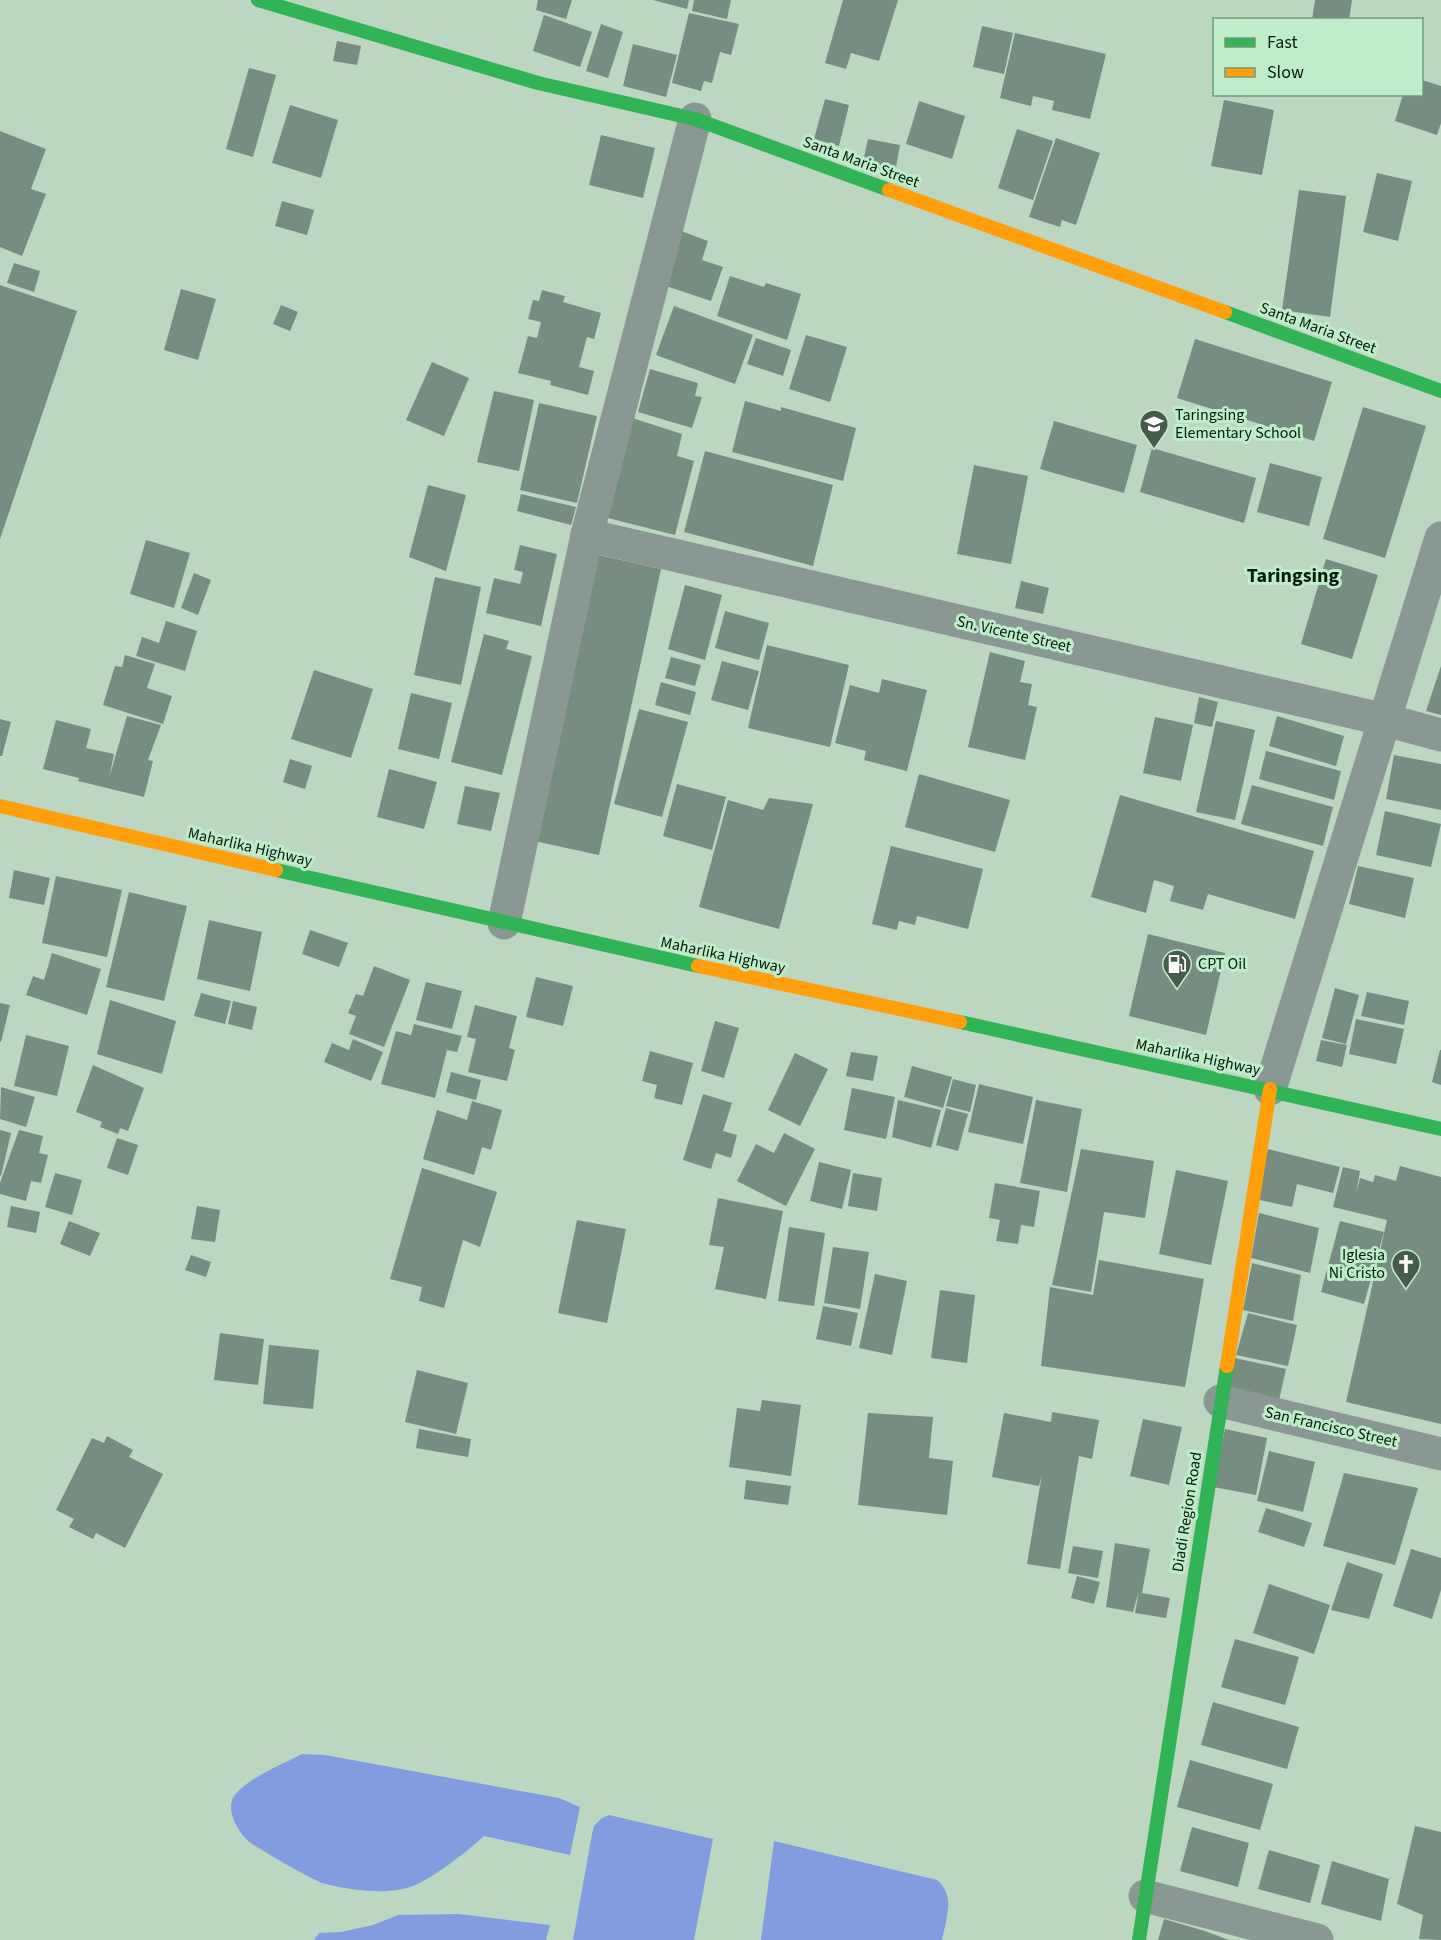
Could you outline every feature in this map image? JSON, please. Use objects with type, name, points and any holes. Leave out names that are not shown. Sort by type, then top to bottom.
[{"type":"main road","name":"Santa Maria Street","points":[[258,0],[538,83],[695,118],[1441,391]]},
{"type":"main road","name":"Maharlika Highway","points":[[0,806],[504,923],[1270,1089],[1441,1129]]},
{"type":"main road","name":"Diadi Region Road","points":[[1139,1940],[1220,1401],[1270,1089]]},
{"type":"street","points":[[504,923],[586,535],[695,118]]},
{"type":"street","name":"Sn. Vicente Street","points":[[586,535],[1386,720],[1441,735]]},
{"type":"street","points":[[1270,1089],[1441,538]]},
{"type":"street","name":"San Francisco Street","points":[[1220,1401],[1441,1454]]},
{"type":"street","points":[[1145,1896],[1317,1940]]},
{"type":"water","points":[[302,1754],[325,1755],[559,1798],[580,1807],[570,1855],[484,1836],[440,1871],[403,1889],[368,1891],[322,1883],[247,1840],[237,1826],[231,1809],[233,1798],[245,1785]]},
{"type":"water","points":[[609,1815],[713,1839],[694,1940],[573,1940],[594,1826]]},
{"type":"water","points":[[774,1841],[937,1880],[943,1886],[948,1900],[942,1940],[761,1940]]},
{"type":"water","points":[[459,1914],[550,1925],[546,1940],[314,1940],[319,1933],[341,1932],[373,1925],[398,1915]]},
{"type":"building","points":[[538,0],[572,0],[566,19],[536,10]]},
{"type":"building","points":[[653,0],[689,0],[687,9]]},
{"type":"building","points":[[694,0],[731,0],[727,19],[692,11]]},
{"type":"building","points":[[843,0],[898,0],[879,61],[851,53],[846,69],[825,63]]},
{"type":"building","points":[[1315,0],[1352,0],[1349,18],[1312,18]]},
{"type":"building","points":[[689,13],[739,24],[731,55],[720,52],[712,83],[704,81],[701,91],[672,83]]},
{"type":"building","points":[[544,15],[592,32],[580,67],[533,51]]},
{"type":"building","points":[[601,24],[623,32],[608,78],[586,71]]},
{"type":"building","points":[[982,26],[1013,33],[1004,74],[973,67]]},
{"type":"building","points":[[1015,33],[1106,54],[1090,119],[1052,110],[1054,101],[1033,96],[1031,106],[1000,98]]},
{"type":"building","points":[[337,41],[361,46],[357,65],[333,61]]},
{"type":"building","points":[[633,44],[677,55],[666,97],[623,86]]},
{"type":"building","points":[[249,68],[276,75],[253,157],[226,149]]},
{"type":"building","points":[[1423,80],[1441,86],[1441,123],[1437,135],[1395,121],[1402,96],[1423,96]]},
{"type":"building","points":[[825,99],[849,105],[839,146],[814,139]]},
{"type":"building","points":[[1224,100],[1274,110],[1262,175],[1211,166]]},
{"type":"building","points":[[919,101],[965,116],[952,159],[906,144]]},
{"type":"building","points":[[290,105],[338,120],[321,178],[272,163]]},
{"type":"building","points":[[1017,129],[1053,141],[1033,200],[998,188]]},
{"type":"building","points":[[0,131],[46,149],[31,189],[46,194],[22,256],[0,247]]},
{"type":"building","points":[[601,135],[655,148],[643,198],[589,185]]},
{"type":"building","points":[[1056,138],[1100,153],[1076,225],[1062,220],[1060,227],[1029,217]]},
{"type":"building","points":[[868,139],[900,145],[894,178],[861,171]]},
{"type":"building","points":[[1377,173],[1412,181],[1398,241],[1363,232]]},
{"type":"building","points":[[1299,190],[1346,196],[1330,317],[1282,310]]},
{"type":"building","points":[[282,201],[314,210],[307,235],[275,226]]},
{"type":"building","points":[[681,231],[708,241],[702,260],[723,267],[711,301],[663,285]]},
{"type":"building","points":[[14,263],[40,271],[34,292],[7,283]]},
{"type":"building","points":[[730,276],[764,287],[766,283],[801,294],[787,340],[717,316]]},
{"type":"building","points":[[0,285],[77,311],[0,539]]},
{"type":"building","points":[[181,289],[216,299],[198,360],[164,350]]},
{"type":"building","points":[[542,290],[565,296],[563,302],[601,313],[594,339],[587,337],[579,367],[594,371],[588,395],[550,385],[551,381],[518,373],[528,336],[537,338],[541,322],[528,319],[533,300],[539,301]]},
{"type":"building","points":[[281,305],[298,312],[290,331],[273,324]]},
{"type":"building","points":[[674,306],[753,335],[735,384],[656,355]]},
{"type":"building","points":[[806,335],[847,347],[830,402],[789,389]]},
{"type":"building","points":[[756,338],[791,350],[783,376],[747,364]]},
{"type":"building","points":[[1195,339],[1332,382],[1314,441],[1177,398]]},
{"type":"building","points":[[432,362],[469,378],[444,436],[406,420]]},
{"type":"building","points":[[650,369],[698,383],[695,396],[702,397],[692,428],[638,412]]},
{"type":"building","points":[[494,391],[534,400],[519,471],[477,462]]},
{"type":"building","points":[[745,401],[781,411],[781,407],[856,428],[843,481],[732,452]]},
{"type":"building","points":[[539,403],[597,416],[577,503],[520,490]]},
{"type":"building","points":[[1363,407],[1426,426],[1385,558],[1323,539]]},
{"type":"building","points":[[629,417],[682,434],[677,456],[694,461],[675,535],[604,517]]},
{"type":"building","points":[[1054,421],[1137,445],[1124,493],[1040,469]]},
{"type":"building","points":[[1152,448],[1256,478],[1244,523],[1140,492]]},
{"type":"building","points":[[705,451],[833,485],[813,566],[684,532]]},
{"type":"building","points":[[1270,463],[1322,477],[1309,526],[1257,512]]},
{"type":"building","points":[[974,465],[1028,476],[1011,564],[957,554]]},
{"type":"building","points":[[428,485],[466,495],[446,571],[409,557]]},
{"type":"building","points":[[521,494],[576,507],[571,525],[517,511]]},
{"type":"building","points":[[146,540],[190,553],[174,608],[130,594]]},
{"type":"building","points":[[520,545],[557,554],[541,626],[486,613],[494,578],[520,584],[523,572],[514,570]]},
{"type":"building","points":[[595,554],[661,569],[599,855],[534,841]]},
{"type":"building","points":[[1326,559],[1378,575],[1352,659],[1301,644]]},
{"type":"building","points":[[194,573],[211,580],[198,615],[181,608]]},
{"type":"building","points":[[435,577],[481,587],[461,685],[414,675]]},
{"type":"building","points":[[1021,581],[1049,588],[1043,614],[1015,608]]},
{"type":"building","points":[[685,585],[722,595],[705,660],[668,649]]},
{"type":"building","points":[[725,611],[769,623],[759,660],[715,648]]},
{"type":"building","points":[[166,621],[197,631],[185,671],[136,656],[142,637],[159,643]]},
{"type":"building","points":[[484,634],[509,641],[506,649],[532,656],[502,775],[451,762]]},
{"type":"building","points":[[767,645],[849,665],[830,747],[748,728]]},
{"type":"building","points":[[990,652],[1025,661],[1020,682],[1032,684],[1028,705],[1037,707],[1025,760],[968,747]]},
{"type":"building","points":[[125,655],[155,664],[147,688],[172,696],[163,724],[103,705],[115,666],[122,667]]},
{"type":"building","points":[[671,657],[701,665],[695,686],[665,678]]},
{"type":"building","points":[[722,661],[759,671],[748,710],[711,700]]},
{"type":"building","points":[[1441,666],[1441,715],[1426,711]]},
{"type":"building","points":[[314,670],[373,689],[351,758],[291,739]]},
{"type":"building","points":[[882,679],[927,690],[907,771],[864,760],[866,751],[835,743],[850,685],[879,693]]},
{"type":"building","points":[[661,682],[696,692],[690,715],[655,705]]},
{"type":"building","points":[[411,693],[452,703],[439,759],[398,749]]},
{"type":"building","points":[[1199,697],[1218,702],[1212,727],[1194,723]]},
{"type":"building","points":[[639,709],[688,722],[662,817],[614,804]]},
{"type":"building","points":[[127,716],[161,725],[148,760],[153,761],[144,797],[78,781],[79,778],[43,769],[56,720],[91,729],[86,748],[114,754],[109,778]]},
{"type":"building","points":[[1277,716],[1344,736],[1336,766],[1269,746]]},
{"type":"building","points":[[1155,717],[1193,725],[1181,781],[1143,773]]},
{"type":"building","points":[[0,719],[11,722],[2,756],[0,756]]},
{"type":"building","points":[[1216,721],[1255,730],[1235,820],[1196,812]]},
{"type":"building","points":[[1266,751],[1341,771],[1334,800],[1259,779]]},
{"type":"building","points":[[1394,755],[1441,764],[1441,810],[1386,799]]},
{"type":"building","points":[[290,759],[312,766],[305,789],[283,782]]},
{"type":"building","points":[[389,769],[437,782],[424,829],[377,817]]},
{"type":"building","points":[[919,774],[1010,800],[995,852],[905,827]]},
{"type":"building","points":[[677,784],[726,797],[712,850],[663,836]]},
{"type":"building","points":[[1252,785],[1333,807],[1323,846],[1241,824]]},
{"type":"building","points":[[465,786],[500,793],[491,831],[457,824]]},
{"type":"building","points":[[1120,795],[1314,851],[1295,919],[1208,894],[1203,910],[1170,901],[1174,886],[1154,880],[1146,913],[1091,897]]},
{"type":"building","points":[[769,798],[813,804],[779,929],[699,907],[728,800],[763,810]]},
{"type":"building","points":[[1385,811],[1441,824],[1431,867],[1376,855]]},
{"type":"building","points":[[891,846],[983,869],[968,929],[917,916],[915,925],[899,921],[897,930],[872,924]]},
{"type":"building","points":[[1358,866],[1414,878],[1405,918],[1349,904]]},
{"type":"building","points":[[14,870],[50,878],[44,905],[9,898]]},
{"type":"building","points":[[56,876],[122,890],[107,957],[42,943]]},
{"type":"building","points":[[129,892],[187,906],[164,1001],[106,987]]},
{"type":"building","points":[[209,920],[262,932],[250,991],[197,979]]},
{"type":"building","points":[[310,930],[348,943],[339,967],[302,954]]},
{"type":"building","points":[[1148,934],[1225,953],[1206,1035],[1129,1016]]},
{"type":"building","points":[[52,953],[101,969],[87,1015],[26,995],[33,976],[44,980]]},
{"type":"building","points":[[374,966],[410,980],[384,1047],[349,1034],[356,1016],[348,1013],[356,994],[363,996]]},
{"type":"building","points":[[536,977],[573,986],[563,1026],[526,1017]]},
{"type":"building","points":[[426,982],[462,991],[452,1029],[416,1020]]},
{"type":"building","points":[[1335,988],[1359,995],[1346,1044],[1322,1038]]},
{"type":"building","points":[[1367,992],[1409,1001],[1404,1025],[1361,1016]]},
{"type":"building","points":[[201,993],[231,1001],[225,1024],[194,1016]]},
{"type":"building","points":[[110,1000],[176,1021],[162,1074],[97,1054]]},
{"type":"building","points":[[233,1001],[257,1007],[252,1030],[228,1024]]},
{"type":"building","points":[[0,1003],[10,1005],[1,1042],[0,1042]]},
{"type":"building","points":[[475,1005],[517,1016],[509,1048],[515,1050],[507,1081],[468,1072],[476,1039],[467,1037]]},
{"type":"building","points":[[1356,1019],[1404,1029],[1396,1064],[1349,1054]]},
{"type":"building","points":[[715,1021],[739,1028],[724,1078],[701,1071]]},
{"type":"building","points":[[414,1024],[462,1036],[457,1052],[447,1050],[435,1098],[381,1084],[396,1031],[411,1035]]},
{"type":"building","points":[[26,1035],[69,1046],[57,1096],[14,1086]]},
{"type":"building","points":[[353,1039],[383,1052],[371,1081],[324,1062],[332,1043],[349,1050]]},
{"type":"building","points":[[1321,1040],[1347,1045],[1342,1067],[1316,1061]]},
{"type":"building","points":[[1441,1050],[1441,1085],[1432,1082]]},
{"type":"building","points":[[650,1051],[693,1063],[682,1105],[654,1098],[657,1085],[642,1081]]},
{"type":"building","points":[[851,1052],[878,1056],[873,1081],[846,1076]]},
{"type":"building","points":[[795,1053],[828,1069],[800,1126],[768,1110]]},
{"type":"building","points":[[93,1065],[144,1088],[128,1131],[120,1128],[118,1134],[100,1127],[102,1122],[76,1112]]},
{"type":"building","points":[[912,1066],[952,1077],[943,1108],[904,1097]]},
{"type":"building","points":[[451,1072],[481,1080],[476,1100],[446,1092]]},
{"type":"building","points":[[953,1079],[976,1085],[970,1112],[946,1106]]},
{"type":"building","points":[[979,1084],[1033,1097],[1023,1144],[968,1132]]},
{"type":"building","points":[[1,1087],[35,1097],[26,1127],[0,1119]]},
{"type":"building","points":[[852,1088],[895,1097],[886,1139],[844,1130]]},
{"type":"building","points":[[703,1094],[732,1103],[723,1131],[737,1135],[731,1158],[716,1153],[711,1169],[683,1160]]},
{"type":"building","points":[[898,1100],[941,1110],[931,1148],[892,1137]]},
{"type":"building","points":[[1036,1100],[1082,1109],[1067,1192],[1020,1183]]},
{"type":"building","points":[[472,1101],[502,1110],[491,1150],[482,1147],[474,1175],[423,1159],[437,1110],[467,1120]]},
{"type":"building","points":[[946,1108],[968,1114],[958,1151],[936,1145]]},
{"type":"building","points":[[0,1130],[11,1133],[1,1176],[0,1175]]},
{"type":"building","points":[[19,1130],[43,1136],[39,1153],[48,1155],[41,1183],[31,1181],[26,1201],[0,1194],[0,1183]]},
{"type":"building","points":[[784,1133],[815,1149],[786,1206],[737,1181],[756,1144],[774,1153]]},
{"type":"building","points":[[117,1138],[138,1145],[128,1175],[107,1168]]},
{"type":"building","points":[[1081,1149],[1154,1161],[1145,1218],[1104,1212],[1091,1292],[1052,1285]]},
{"type":"building","points":[[1268,1149],[1340,1167],[1333,1193],[1297,1184],[1292,1207],[1255,1199]]},
{"type":"building","points":[[819,1162],[851,1170],[842,1209],[810,1201]]},
{"type":"building","name":"Iglesia Ni Cristo","points":[[1400,1166],[1441,1177],[1441,1424],[1346,1402],[1387,1220],[1333,1207],[1343,1167],[1360,1171],[1356,1194],[1360,1178],[1373,1182],[1375,1175],[1396,1181]]},
{"type":"building","points":[[422,1168],[497,1192],[480,1247],[463,1240],[444,1308],[419,1301],[422,1287],[390,1279]]},
{"type":"building","points":[[1176,1170],[1228,1181],[1211,1265],[1159,1254]]},
{"type":"building","points":[[55,1173],[82,1180],[72,1215],[45,1207]]},
{"type":"building","points":[[853,1173],[882,1178],[877,1211],[848,1206]]},
{"type":"building","points":[[995,1183],[1040,1191],[1034,1227],[1021,1225],[1018,1244],[996,1241],[1000,1220],[989,1218]]},
{"type":"building","points":[[718,1198],[783,1211],[766,1299],[715,1289],[724,1247],[709,1245]]},
{"type":"building","points":[[11,1206],[40,1212],[36,1233],[7,1227]]},
{"type":"building","points":[[197,1206],[220,1210],[215,1242],[191,1239]]},
{"type":"building","points":[[1259,1213],[1319,1228],[1310,1273],[1251,1258]]},
{"type":"building","points":[[577,1220],[626,1229],[607,1323],[558,1313]]},
{"type":"building","points":[[69,1221],[100,1233],[90,1256],[60,1244]]},
{"type":"building","points":[[1340,1221],[1384,1232],[1364,1304],[1321,1292]]},
{"type":"building","points":[[789,1227],[825,1233],[814,1306],[778,1301]]},
{"type":"building","points":[[833,1247],[869,1252],[860,1309],[824,1303]]},
{"type":"building","points":[[191,1255],[211,1262],[206,1277],[185,1270]]},
{"type":"building","points":[[1099,1260],[1204,1279],[1185,1387],[1041,1366],[1050,1287],[1093,1295]]},
{"type":"building","points":[[1252,1263],[1301,1275],[1293,1321],[1243,1310]]},
{"type":"building","points":[[875,1274],[907,1281],[892,1355],[859,1348]]},
{"type":"building","points":[[940,1290],[975,1295],[967,1363],[931,1358]]},
{"type":"building","points":[[823,1306],[858,1313],[851,1346],[816,1339]]},
{"type":"building","points":[[1248,1313],[1297,1325],[1288,1366],[1236,1355]]},
{"type":"building","points":[[220,1333],[264,1339],[258,1385],[214,1380]]},
{"type":"building","points":[[269,1345],[319,1350],[313,1409],[263,1404]]},
{"type":"building","points":[[1234,1358],[1286,1369],[1278,1405],[1226,1394]]},
{"type":"building","points":[[417,1370],[468,1383],[456,1434],[405,1422]]},
{"type":"building","points":[[762,1400],[801,1405],[791,1476],[729,1467],[737,1408],[760,1411]]},
{"type":"building","points":[[1052,1412],[1099,1420],[1092,1459],[1079,1456],[1060,1569],[1027,1564],[1042,1474],[1039,1486],[992,1477],[1004,1413],[1051,1422]]},
{"type":"building","points":[[868,1413],[933,1417],[929,1458],[953,1461],[947,1515],[858,1505]]},
{"type":"building","points":[[1143,1419],[1182,1427],[1169,1485],[1130,1476]]},
{"type":"building","points":[[419,1429],[471,1439],[468,1457],[416,1448]]},
{"type":"building","points":[[1225,1429],[1267,1438],[1256,1495],[1213,1487]]},
{"type":"building","points":[[107,1436],[133,1450],[129,1457],[163,1474],[125,1548],[96,1533],[93,1539],[69,1527],[74,1519],[56,1510],[92,1438],[104,1443]]},
{"type":"building","points":[[1269,1451],[1315,1462],[1303,1512],[1257,1501]]},
{"type":"building","points":[[1344,1473],[1418,1488],[1395,1565],[1323,1546]]},
{"type":"building","points":[[746,1480],[791,1486],[788,1505],[744,1499]]},
{"type":"building","points":[[1266,1508],[1312,1523],[1304,1547],[1258,1532]]},
{"type":"building","points":[[1115,1543],[1150,1549],[1142,1593],[1170,1598],[1166,1618],[1135,1613],[1139,1591],[1133,1612],[1106,1607]]},
{"type":"building","points":[[1073,1546],[1103,1551],[1098,1578],[1068,1573]]},
{"type":"building","points":[[1411,1549],[1441,1558],[1441,1590],[1432,1619],[1393,1606]]},
{"type":"building","points":[[1347,1562],[1383,1574],[1369,1619],[1331,1610]]},
{"type":"building","points":[[1077,1576],[1100,1582],[1094,1604],[1071,1598]]},
{"type":"building","points":[[1269,1584],[1330,1605],[1314,1654],[1253,1633]]},
{"type":"building","points":[[1235,1639],[1299,1657],[1285,1705],[1221,1687]]},
{"type":"building","points":[[1213,1702],[1299,1727],[1287,1769],[1201,1745]]},
{"type":"building","points":[[1190,1760],[1273,1784],[1260,1830],[1177,1807]]},
{"type":"building","points":[[1415,1826],[1441,1832],[1441,1940],[1419,1939],[1423,1915],[1397,1904]]},
{"type":"building","points":[[1192,1827],[1249,1843],[1238,1887],[1180,1871]]},
{"type":"building","points":[[1269,1850],[1320,1865],[1310,1903],[1258,1889]]},
{"type":"building","points":[[1332,1861],[1389,1879],[1381,1921],[1321,1904]]},
{"type":"building","points":[[1164,1919],[1205,1931],[1229,1940],[1158,1940]]},
{"type":"traffic: fast","points":[[258,0],[538,83],[695,119],[889,190]]},
{"type":"traffic: fast","points":[[1225,312],[1441,391]]},
{"type":"traffic: fast","points":[[276,870],[698,966]]},
{"type":"traffic: fast","points":[[960,1022],[1441,1129]]},
{"type":"traffic: fast","points":[[1139,1940],[1227,1366]]},
{"type":"traffic: slow","points":[[889,190],[1225,312]]},
{"type":"traffic: slow","points":[[0,806],[276,870]]},
{"type":"traffic: slow","points":[[698,966],[960,1022]]},
{"type":"traffic: slow","points":[[1227,1366],[1270,1089]]},
{"type":"place","name":"Taringsing Elementary School","points":[[1154,450]]},
{"type":"place","name":"CPT Oil","points":[[1177,990]]},
{"type":"place","name":"Iglesia Ni Cristo","points":[[1406,1290]]},
{"type":"district","name":"Taringsing","points":[[1293,576]]}]
